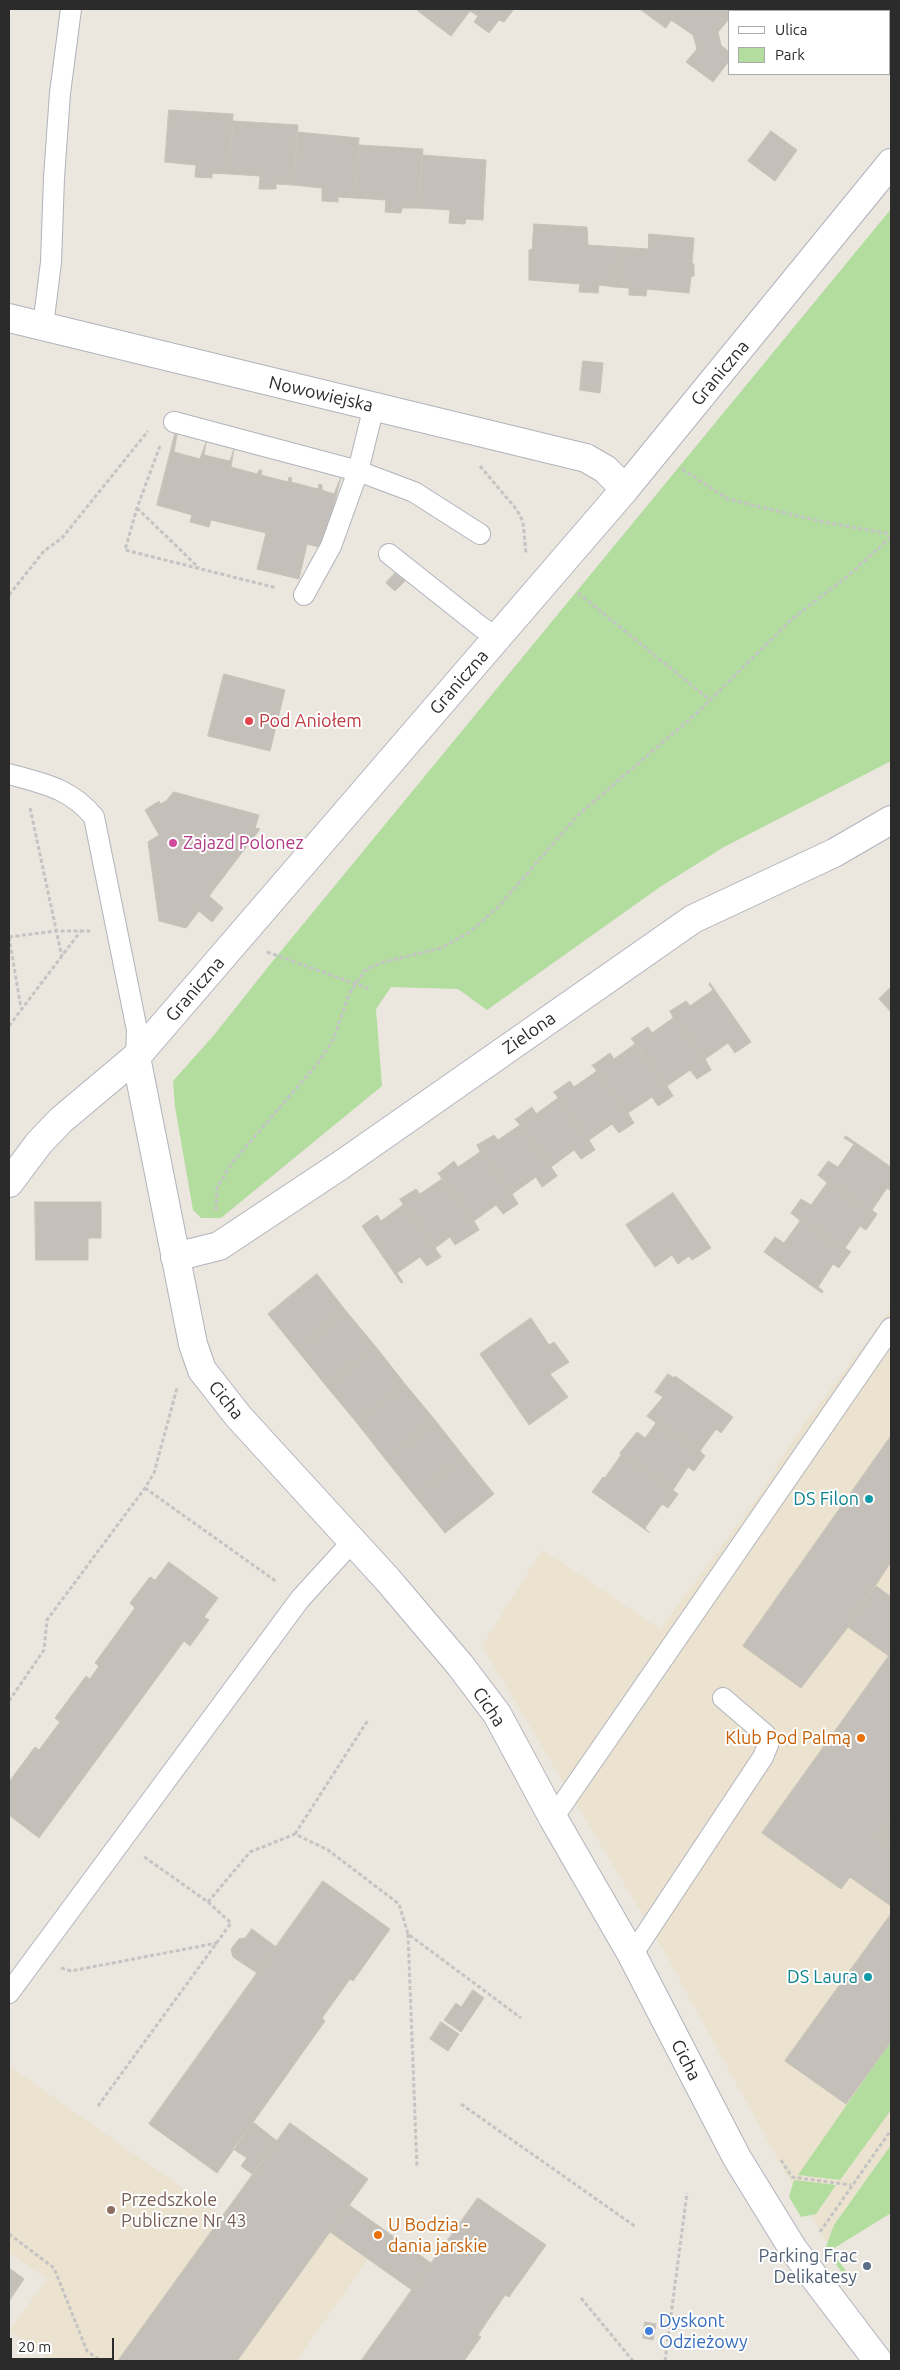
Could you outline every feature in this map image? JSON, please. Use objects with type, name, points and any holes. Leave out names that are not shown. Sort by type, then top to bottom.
[{"type":"street","name":"Graniczna","points":[[9,1183],[39,1143],[61,1120],[136,1057],[625,489],[891,163]]},
{"type":"street","name":"Nowowiejska","points":[[9,318],[586,458],[605,469],[625,489]]},
{"type":"street","name":"Zielona","points":[[175,1257],[204,1251],[227,1240],[341,1165],[693,919],[834,854],[891,820]]},
{"type":"street","name":"Cicha","points":[[136,1057],[193,1344],[202,1370],[238,1416],[388,1580],[460,1666],[497,1714],[553,1818],[632,1956],[737,2158],[762,2201],[802,2259],[878,2361]]},
{"type":"lane","points":[[43,326],[52,262],[54,178],[60,93],[72,9]]},
{"type":"lane","points":[[304,595],[331,546],[358,471],[374,406]]},
{"type":"lane","points":[[174,422],[358,471],[414,492],[480,534]]},
{"type":"lane","points":[[389,554],[481,627],[497,637]]},
{"type":"lane","points":[[16,776],[53,786],[72,795],[94,817],[137,1030],[136,1057]]},
{"type":"lane","points":[[553,1818],[891,1328]]},
{"type":"lane","points":[[9,1993],[300,1599],[352,1542]]},
{"type":"lane","points":[[632,1956],[763,1757],[768,1745],[766,1734],[723,1698]]},
{"type":"path","points":[[174,422],[166,432],[137,508],[125,550],[304,595]]},
{"type":"path","points":[[9,595],[44,551],[62,538],[152,427]]},
{"type":"path","points":[[656,451],[728,499],[891,536]]},
{"type":"path","points":[[473,459],[518,510],[523,522],[526,558]]},
{"type":"path","points":[[137,508],[199,569]]},
{"type":"path","points":[[216,1216],[217,1188],[230,1164],[318,1063],[333,1040],[355,983],[364,971],[380,963],[441,948],[470,932],[500,905],[577,816],[710,700],[792,619],[850,575],[891,536]]},
{"type":"path","points":[[552,572],[710,700]]},
{"type":"path","points":[[16,776],[62,957]]},
{"type":"path","points":[[21,1009],[9,937],[54,931],[93,931]]},
{"type":"path","points":[[9,1026],[80,932]]},
{"type":"path","points":[[266,952],[370,989]]},
{"type":"path","points":[[9,1701],[44,1650],[47,1620],[145,1488],[154,1472],[177,1387]]},
{"type":"path","points":[[145,1488],[300,1599]]},
{"type":"path","points":[[208,1902],[250,1852],[296,1834],[368,1720]]},
{"type":"path","points":[[296,1834],[328,1850],[399,1904],[408,1934],[417,2168]]},
{"type":"path","points":[[98,2106],[231,1923],[208,1902],[121,1841]]},
{"type":"path","points":[[408,1934],[521,2018]]},
{"type":"path","points":[[34,1959],[71,1971],[217,1942]]},
{"type":"path","points":[[461,2104],[636,2227]]},
{"type":"path","points":[[802,2259],[851,2185],[891,2130]]},
{"type":"path","points":[[781,2160],[792,2177],[851,2185]]},
{"type":"path","points":[[665,2361],[688,2193]]},
{"type":"path","points":[[9,2234],[54,2268],[87,2351],[101,2361]]},
{"type":"path","points":[[581,2298],[633,2361]]},
{"type":"shaded area","points":[[891,1309],[891,2213],[831,2250],[781,2165],[659,1942],[482,1646],[542,1550],[660,1629],[761,1493],[794,1438]]},
{"type":"shaded area","name":"Przedszkole Publiczne Nr 43","points":[[9,2066],[222,2216],[290,2123],[368,2179],[330,2232],[368,2259],[296,2361],[52,2361],[9,2331],[47,2279],[9,2252]]},
{"type":"green space","points":[[891,209],[891,761],[724,847],[660,887],[487,1010],[458,989],[391,987],[376,1009],[382,1086],[221,1218],[201,1218],[193,1210],[175,1107],[173,1081],[214,1035]]},
{"type":"green space","points":[[891,2041],[891,2110],[840,2180],[798,2175]]},
{"type":"green space","points":[[891,2145],[891,2213],[831,2250],[854,2282],[851,2285],[825,2249],[834,2225]]},
{"type":"green space","points":[[794,2180],[836,2185],[816,2214],[801,2217],[789,2197]]},
{"type":"building","points":[[420,9],[446,9],[435,24],[418,11]]},
{"type":"building","points":[[446,9],[514,9],[504,22],[499,20],[489,33],[474,22],[478,16],[470,11],[451,36],[435,24]]},
{"type":"building","points":[[640,9],[745,9],[728,10],[728,20],[718,32],[721,45],[728,51],[728,62],[713,82],[686,62],[697,49],[693,35],[671,20],[666,28]]},
{"type":"building","points":[[169,110],[233,114],[229,174],[212,173],[212,178],[195,177],[196,165],[165,162]]},
{"type":"building","points":[[233,121],[298,125],[294,185],[276,184],[276,189],[259,189],[260,176],[229,174]]},
{"type":"building","points":[[771,131],[797,150],[775,181],[748,161]]},
{"type":"building","points":[[297,132],[359,138],[355,198],[338,197],[338,202],[322,201],[322,188],[294,185]]},
{"type":"building","points":[[359,145],[423,149],[419,208],[402,208],[401,213],[385,212],[386,200],[355,198]]},
{"type":"building","points":[[422,155],[486,160],[483,220],[466,219],[465,224],[449,223],[450,210],[419,208]]},
{"type":"building","points":[[534,224],[587,227],[588,245],[618,247],[615,287],[599,285],[598,293],[579,292],[580,284],[529,280],[529,250],[532,249]]},
{"type":"building","points":[[649,234],[694,238],[692,263],[694,264],[694,276],[691,277],[689,293],[647,289],[646,296],[629,295],[629,288],[615,287],[618,247],[648,249]]},
{"type":"building","points":[[583,361],[603,363],[600,393],[580,390]]},
{"type":"building","points":[[175,434],[177,434],[174,452],[200,459],[206,442],[204,455],[230,461],[234,449],[231,467],[257,474],[259,470],[262,470],[261,475],[288,482],[289,477],[292,478],[291,482],[318,489],[319,484],[322,485],[322,490],[334,494],[341,477],[323,548],[307,544],[299,579],[257,569],[266,533],[211,520],[209,527],[190,522],[192,515],[157,505]]},
{"type":"building","points":[[395,573],[405,581],[395,591],[386,583]]},
{"type":"building","points":[[224,674],[285,690],[270,751],[208,736]]},
{"type":"building","points":[[174,792],[259,815],[255,828],[260,829],[209,896],[223,908],[212,922],[199,911],[186,928],[159,921],[148,842],[159,835],[145,810],[159,801],[160,804],[166,801]]},
{"type":"building","points":[[710,983],[751,1042],[735,1053],[728,1043],[705,1059],[711,1070],[670,1011],[686,1001],[690,1006],[713,990],[709,985]]},
{"type":"building","points":[[891,987],[891,1012],[879,999]]},
{"type":"building","points":[[670,1011],[711,1070],[697,1079],[690,1070],[667,1086],[673,1096],[632,1038],[648,1027],[652,1033],[673,1018]]},
{"type":"building","points":[[631,1038],[673,1096],[658,1106],[652,1097],[628,1113],[634,1123],[593,1065],[610,1053],[614,1059],[635,1044]]},
{"type":"building","points":[[593,1065],[634,1123],[619,1133],[612,1124],[589,1140],[595,1150],[554,1092],[570,1081],[574,1087],[597,1071]]},
{"type":"building","points":[[554,1092],[595,1150],[581,1159],[574,1150],[551,1167],[557,1176],[516,1119],[532,1107],[536,1114],[558,1098]]},
{"type":"building","points":[[516,1119],[557,1176],[542,1187],[536,1177],[512,1194],[518,1204],[477,1145],[494,1135],[498,1140],[520,1125]]},
{"type":"building","points":[[846,1136],[891,1167],[891,1191],[887,1188],[872,1210],[877,1214],[876,1216],[818,1175],[828,1161],[838,1167],[854,1144],[844,1138]]},
{"type":"building","points":[[477,1145],[518,1204],[503,1214],[496,1205],[474,1221],[479,1230],[439,1173],[454,1161],[458,1167],[480,1152]]},
{"type":"building","points":[[438,1173],[479,1230],[455,1245],[450,1237],[435,1248],[441,1257],[400,1199],[416,1189],[420,1194],[442,1179]]},
{"type":"building","points":[[818,1175],[876,1216],[866,1230],[860,1226],[845,1248],[851,1252],[849,1254],[791,1213],[801,1199],[811,1205],[827,1183]]},
{"type":"building","points":[[673,1193],[711,1248],[692,1260],[689,1256],[678,1264],[672,1255],[655,1267],[626,1225]]},
{"type":"building","points":[[400,1199],[441,1257],[427,1266],[420,1257],[397,1273],[403,1282],[401,1283],[362,1226],[377,1215],[381,1221],[403,1205]]},
{"type":"building","points":[[35,1202],[101,1202],[101,1238],[88,1238],[88,1260],[36,1260]]},
{"type":"building","points":[[791,1213],[849,1254],[839,1268],[833,1264],[818,1287],[823,1291],[822,1293],[764,1252],[775,1237],[784,1243],[800,1221]]},
{"type":"building","points":[[317,1274],[346,1311],[297,1350],[268,1314]]},
{"type":"building","points":[[346,1311],[376,1347],[327,1387],[297,1350]]},
{"type":"building","points":[[531,1318],[549,1345],[554,1342],[569,1362],[550,1374],[568,1397],[529,1425],[480,1354]]},
{"type":"building","points":[[376,1347],[405,1384],[357,1423],[327,1387]]},
{"type":"building","points":[[668,1374],[674,1378],[675,1376],[733,1417],[721,1433],[716,1429],[700,1451],[705,1456],[647,1416],[663,1397],[655,1392]]},
{"type":"building","points":[[405,1384],[435,1420],[386,1460],[357,1423]]},
{"type":"building","points":[[647,1416],[705,1456],[694,1471],[688,1467],[673,1490],[678,1494],[620,1453],[637,1432],[645,1438],[656,1423]]},
{"type":"building","points":[[435,1420],[464,1457],[415,1496],[386,1460]]},
{"type":"building","name":"DS Filon","points":[[891,1436],[891,1562],[848,1627],[801,1688],[743,1646]]},
{"type":"building","points":[[620,1453],[678,1494],[668,1508],[662,1504],[645,1528],[650,1533],[592,1492],[603,1477],[605,1478],[621,1455]]},
{"type":"building","points":[[464,1457],[494,1494],[445,1533],[415,1496]]},
{"type":"building","points":[[169,1562],[218,1598],[204,1617],[209,1620],[190,1646],[184,1641],[39,1838],[9,1815],[9,1782],[35,1747],[39,1750],[60,1722],[55,1718],[86,1676],[90,1679],[99,1666],[95,1663],[135,1608],[130,1603],[150,1577],[155,1580]]},
{"type":"building","points":[[875,1585],[891,1597],[891,1653],[889,1656],[848,1627]]},
{"type":"building","name":"Klub Pod Palmą","points":[[891,1653],[891,1819],[879,1837],[891,1846],[891,1906],[850,1877],[841,1889],[762,1833]]},
{"type":"building","points":[[891,1819],[891,1846],[879,1837]]},
{"type":"building","points":[[323,1881],[390,1929],[353,1981],[350,1979],[322,2018],[325,2021],[217,2173],[149,2124]]},
{"type":"building","name":"DS Laura","points":[[891,1914],[891,2041],[846,2104],[785,2061]]},
{"type":"building","points":[[252,1929],[276,1947],[257,1973],[233,1957],[231,1949],[239,1939],[245,1938]]},
{"type":"building","points":[[473,1990],[484,1998],[461,2032],[444,2020],[456,2003],[461,2007]]},
{"type":"building","points":[[441,2022],[459,2034],[448,2051],[430,2039]]},
{"type":"building","points":[[253,2122],[277,2141],[252,2174],[241,2166],[247,2158],[233,2149]]},
{"type":"building","points":[[290,2123],[368,2179],[237,2361],[118,2361]]},
{"type":"building","points":[[478,2198],[546,2245],[509,2297],[505,2295],[478,2335],[481,2337],[464,2361],[361,2361]]},
{"type":"building","points":[[349,2205],[431,2263],[412,2290],[330,2232]]},
{"type":"building","points":[[9,2268],[24,2279],[9,2301]]},
{"type":"building","name":"Dyskont Odzieżowy","points":[[645,2322],[656,2324],[653,2340],[643,2338]]},
{"type":"place","name":"Pod Aniołem","points":[[249,721]]},
{"type":"place","name":"Zajazd Polonez","points":[[173,843]]},
{"type":"place","name":"DS Filon","points":[[869,1499]]},
{"type":"place","name":"Klub Pod Palmą","points":[[861,1738]]},
{"type":"place","name":"DS Laura","points":[[868,1977]]},
{"type":"place","name":"Przedszkole Publiczne Nr 43","points":[[111,2210]]},
{"type":"place","name":"U Bodzia - dania jarskie","points":[[378,2235]]},
{"type":"place","name":"Parking Frac Delikatesy","points":[[867,2266]]},
{"type":"place","name":"Dyskont Odzieżowy","points":[[649,2331]]}]
